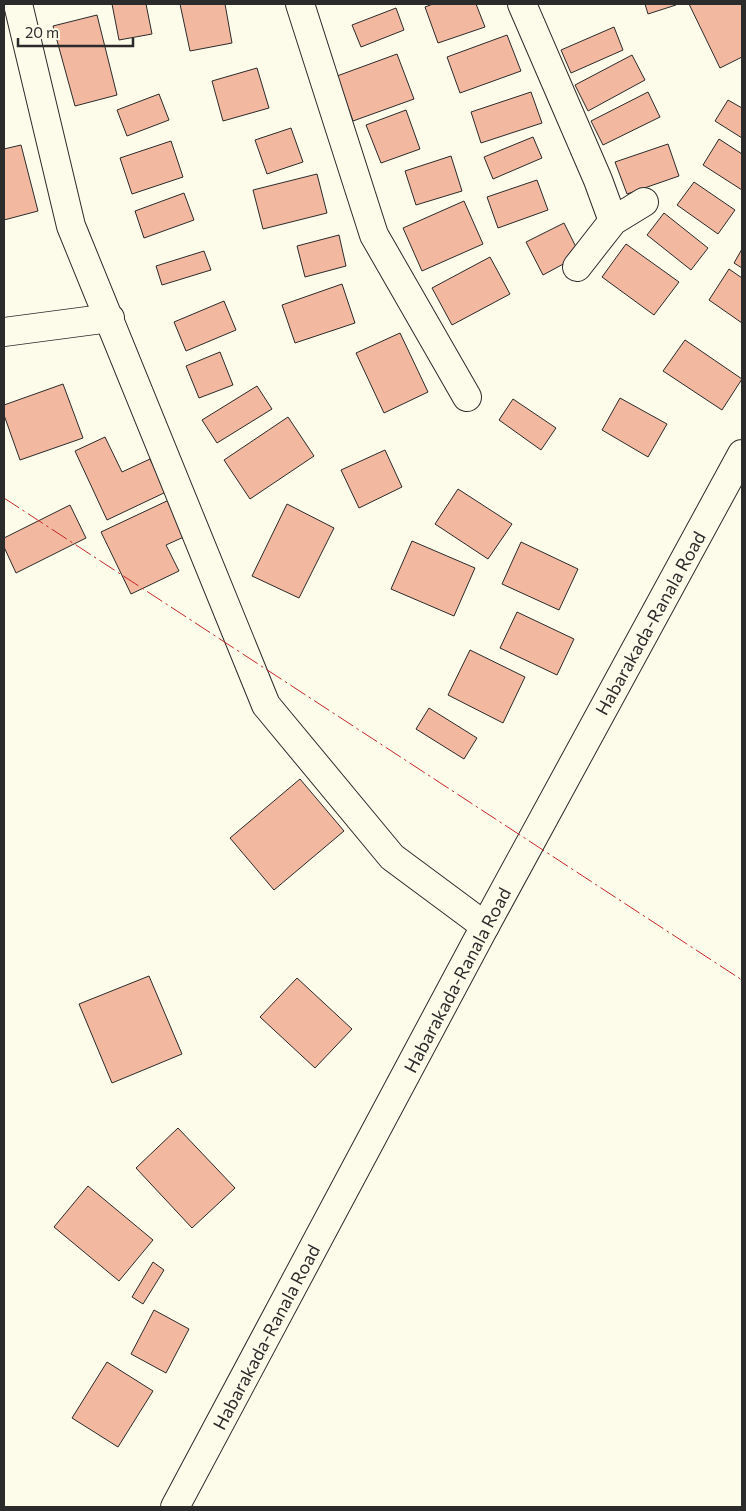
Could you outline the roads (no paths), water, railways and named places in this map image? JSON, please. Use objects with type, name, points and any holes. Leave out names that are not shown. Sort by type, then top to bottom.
[{"type":"street","points":[[18,4],[71,226],[266,705],[392,858],[485,926]]},
{"type":"street","points":[[300,4],[374,235],[467,397]]},
{"type":"street","points":[[522,4],[598,180],[613,221]]},
{"type":"street","points":[[577,267],[613,221],[644,202]]},
{"type":"street","points":[[4,332],[110,318]]},
{"type":"street","name":"Habarakada-Ranala Road","points":[[175,1507],[485,926],[742,454]]}]
